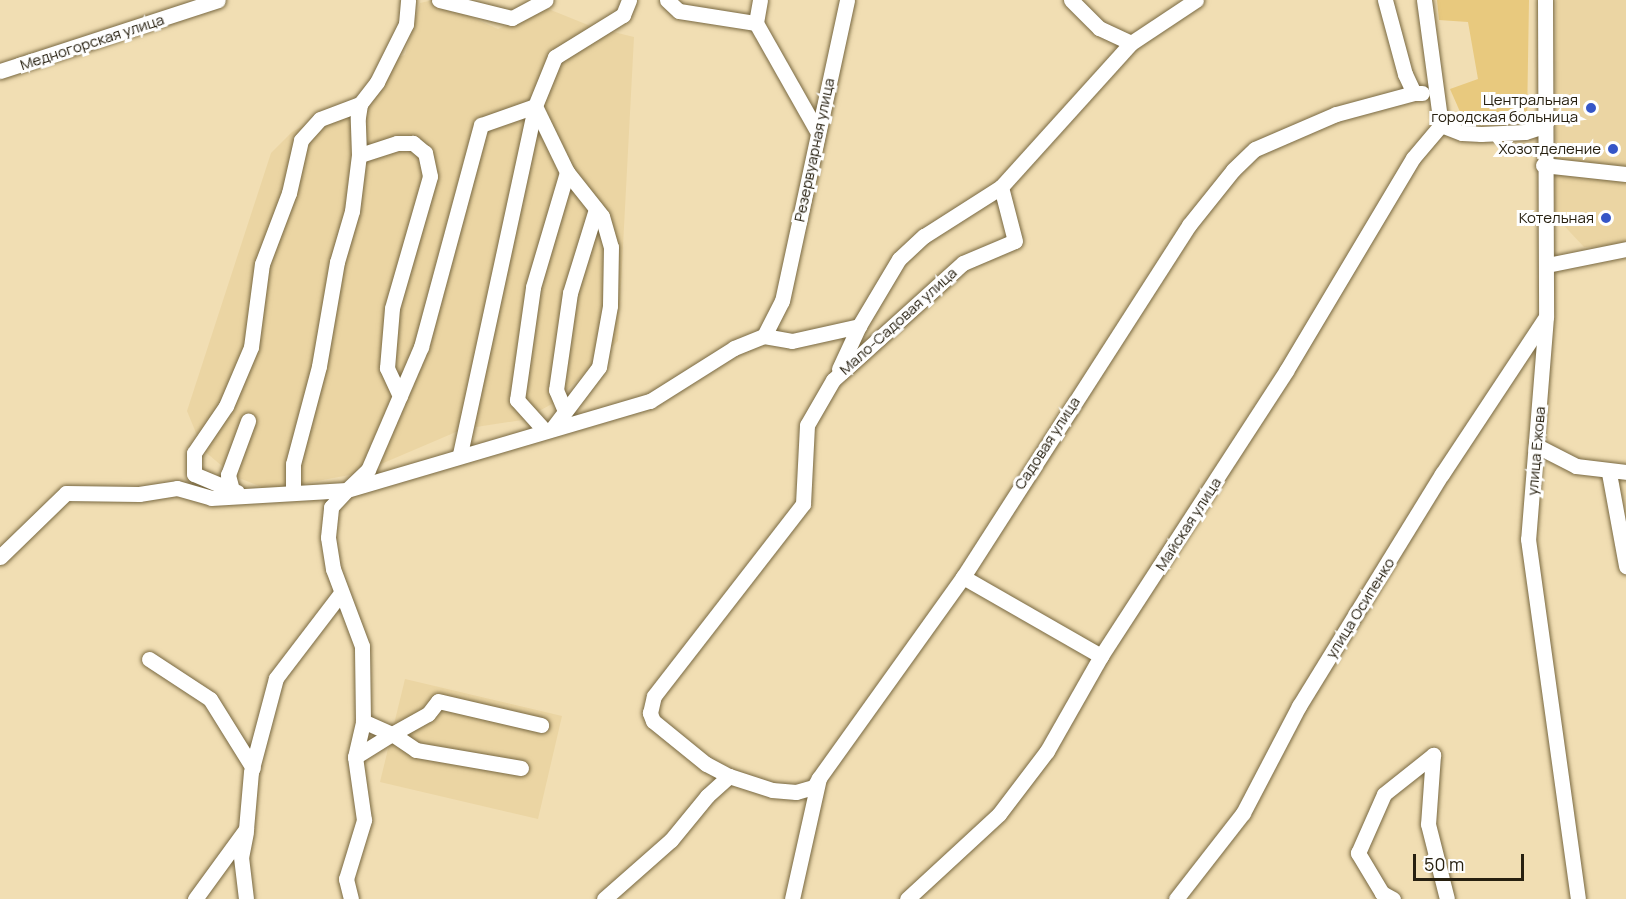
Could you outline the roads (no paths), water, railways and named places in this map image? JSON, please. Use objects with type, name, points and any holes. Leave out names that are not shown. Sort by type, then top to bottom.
[{"type":"street","name":"Медногорская улица","points":[[0,71],[218,0]]},
{"type":"street","points":[[252,497],[194,474],[194,453],[226,406],[251,347],[262,264],[289,193],[302,140],[320,119],[360,104],[377,82],[406,24],[408,0]]},
{"type":"street","points":[[439,0],[512,18],[546,0]]},
{"type":"street","points":[[460,454],[535,106],[555,57],[623,15],[629,0]]},
{"type":"street","points":[[667,0],[679,11],[756,23]]},
{"type":"street","points":[[760,0],[756,23],[817,130]]},
{"type":"street","name":"Резервуарная улица","points":[[764,336],[782,301],[817,130],[847,0]]},
{"type":"street","points":[[1071,0],[1099,28],[1131,43]]},
{"type":"street","points":[[833,380],[859,326],[899,259],[924,236],[1001,187],[1131,43],[1196,0]]},
{"type":"street","points":[[1385,0],[1405,74],[1414,93],[1434,92]]},
{"type":"street","points":[[1424,0],[1434,92],[1441,125],[1481,135],[1525,132],[1544,126]]},
{"type":"street","name":"улица Ежова","points":[[1545,0],[1543,165],[1547,265],[1546,317],[1537,446],[1527,539],[1578,899]]},
{"type":"street","name":"Садовая улица","points":[[792,899],[819,778],[963,577],[1189,225],[1233,170],[1255,149],[1282,135],[1362,105],[1414,93]]},
{"type":"street","points":[[293,493],[293,464],[319,366],[337,262],[352,211],[359,154],[360,104]]},
{"type":"street","points":[[535,106],[567,172],[596,209],[611,247],[610,306],[599,367],[566,411],[548,430]]},
{"type":"street","points":[[351,899],[346,879],[364,820],[355,757],[363,721],[362,646],[341,593],[328,537],[331,507],[369,470],[421,347],[481,125],[535,106]]},
{"type":"street","name":"Майская улица","points":[[907,899],[999,814],[1047,751],[1101,656],[1286,371],[1413,158],[1441,125]]},
{"type":"street","points":[[359,154],[397,143],[413,143],[425,153],[430,176],[392,309],[387,368],[400,396]]},
{"type":"street","points":[[1543,165],[1626,174]]},
{"type":"street","points":[[548,430],[517,400],[533,287],[567,172]]},
{"type":"street","name":"Мало-Садовая улица","points":[[729,776],[706,764],[653,721],[650,713],[654,696],[802,504],[807,425],[833,380],[963,263],[1015,241],[1001,187]]},
{"type":"street","points":[[566,411],[556,390],[568,304],[596,209]]},
{"type":"street","points":[[1547,265],[1626,249]]},
{"type":"street","name":"улица Осипенко","points":[[1176,899],[1243,813],[1299,706],[1442,474],[1546,317]]},
{"type":"street","points":[[0,557],[66,493],[139,494],[177,488],[211,498],[347,490],[460,454],[650,401],[734,348],[764,336],[792,341],[859,326]]},
{"type":"street","points":[[232,490],[228,475],[248,421]]},
{"type":"street","points":[[1537,446],[1576,466],[1609,473],[1626,472]]},
{"type":"street","points":[[1609,473],[1626,566]]},
{"type":"street","points":[[963,577],[1101,656]]},
{"type":"street","points":[[246,899],[241,857],[252,768],[276,678],[341,593]]},
{"type":"street","points":[[149,659],[210,699],[252,768]]},
{"type":"street","points":[[355,757],[428,714],[438,701],[540,725]]},
{"type":"street","points":[[363,721],[392,734],[416,750],[522,768]]},
{"type":"street","points":[[1393,899],[1382,893],[1358,853],[1384,794],[1433,755],[1428,824],[1447,899]]},
{"type":"street","points":[[604,899],[671,840],[707,796],[729,776],[772,790],[796,792],[813,788],[819,778]]},
{"type":"street","points":[[195,899],[246,829]]},
{"type":"place","name":"Центральная городская больница","points":[[1591,108]]},
{"type":"place","name":"Хозотделение","points":[[1613,149]]},
{"type":"place","name":"Котельная","points":[[1606,218]]}]
